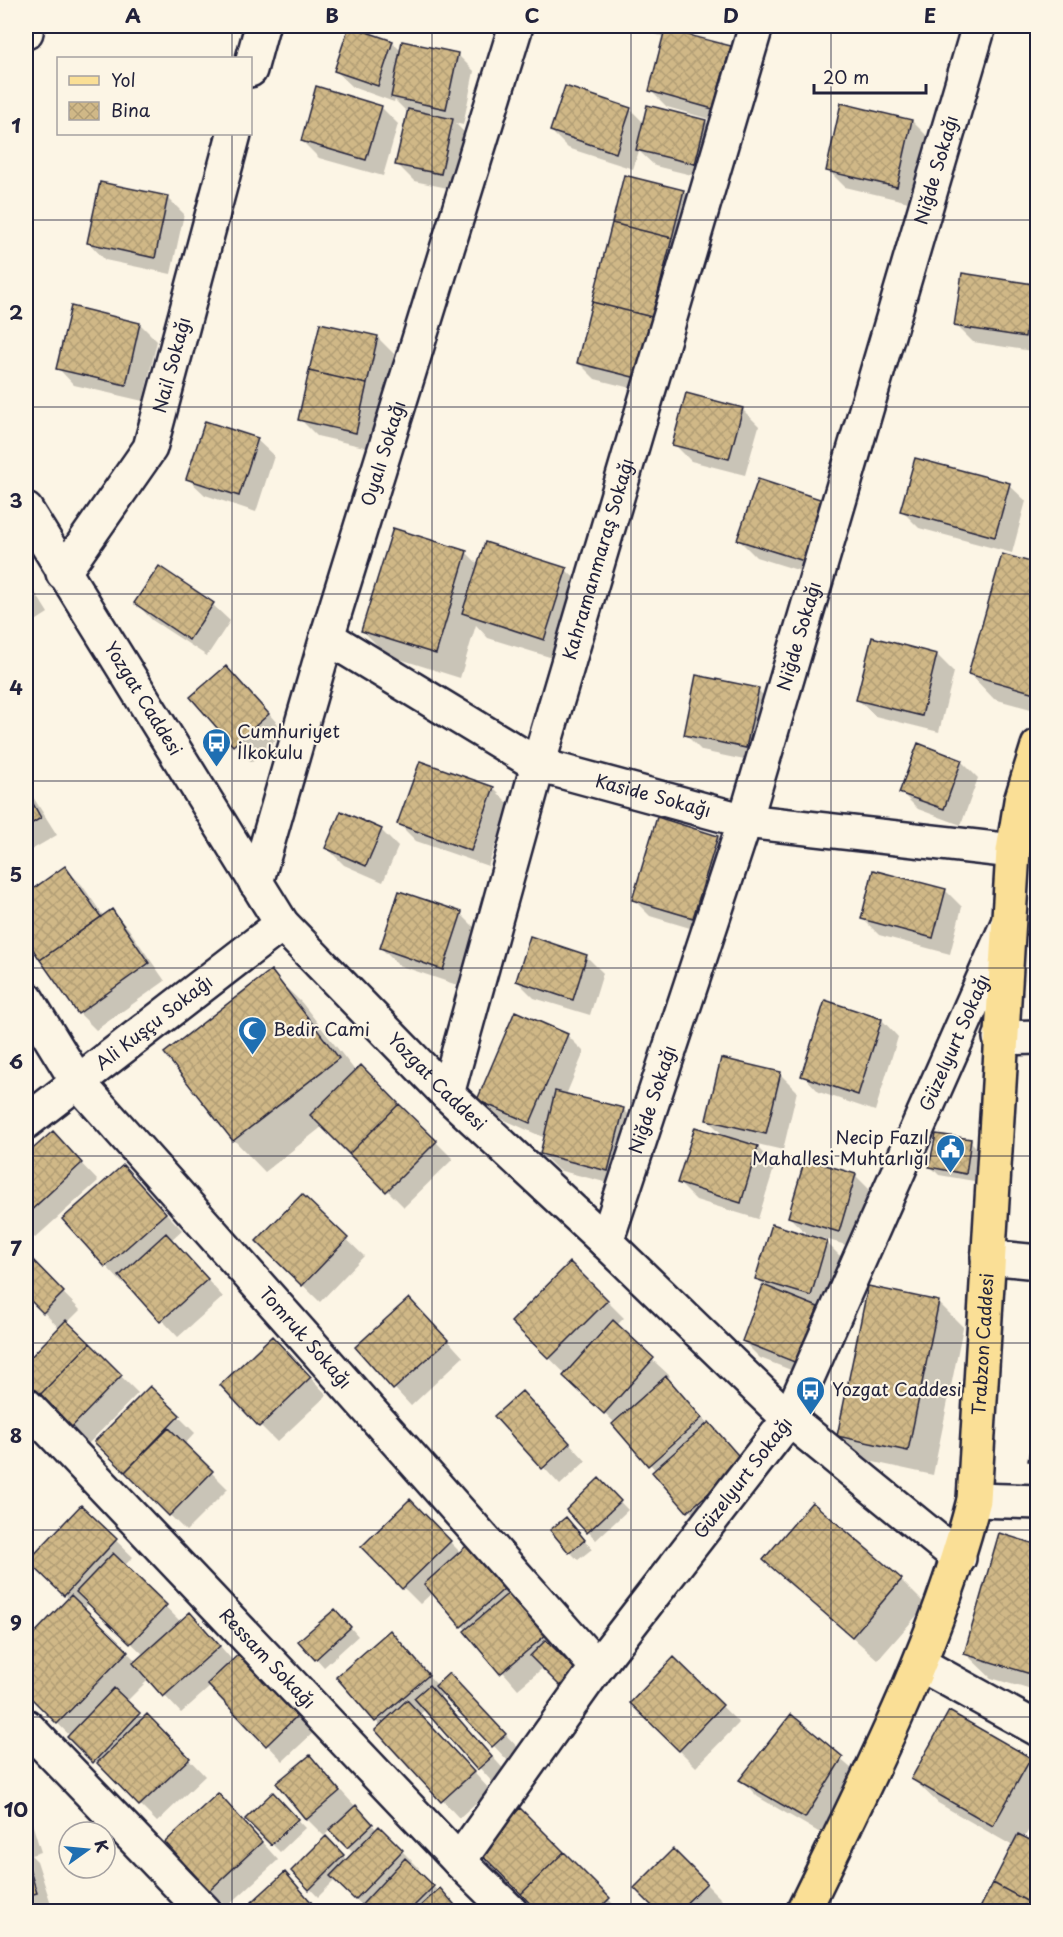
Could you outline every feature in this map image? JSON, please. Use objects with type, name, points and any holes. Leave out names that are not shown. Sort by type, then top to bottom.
[{"type":"main road","name":"Trabzon Caddesi","points":[[803,1911],[920,1664],[959,1558],[974,1500],[1013,851],[1029,800],[1038,746]]},
{"type":"street","points":[[26,32],[27,26]]},
{"type":"street","points":[[252,63],[262,26]]},
{"type":"street","name":"Oyalı Sokağı","points":[[256,883],[327,637],[516,26]]},
{"type":"street","name":"Kahramanmaraş Sokağı","points":[[447,1094],[538,765],[756,26]]},
{"type":"street","name":"Niğde Sokağı","points":[[606,1242],[745,821],[979,26]]},
{"type":"street","name":"Nail Sokağı","points":[[63,573],[150,448],[234,135]]},
{"type":"street","name":"Yozgat Caddesi","points":[[26,510],[282,924],[447,1094],[606,1242],[789,1419],[959,1558]]},
{"type":"street","name":"Kaside Sokağı","points":[[327,637],[538,765],[745,821],[1013,851]]},
{"type":"street","name":"Güzelyurt Sokağı","points":[[459,1861],[597,1667],[789,1419],[1010,919]]},
{"type":"street","name":"Ali Kuşçu Sokağı","points":[[26,1122],[282,924]]},
{"type":"street","name":"Tomruk Sokağı","points":[[26,998],[77,1081],[597,1667]]},
{"type":"street","points":[[1000,1038],[1038,1037]]},
{"type":"street","points":[[988,1257],[1038,1262]]},
{"type":"street","name":"Ressam Sokağı","points":[[26,1405],[459,1861],[510,1911]]},
{"type":"street","points":[[974,1500],[1038,1502]]},
{"type":"street","points":[[920,1664],[1038,1729]]},
{"type":"street","points":[[26,1726],[205,1911]]},
{"type":"building","points":[[349,26],[393,41],[378,86],[334,71]]},
{"type":"building","points":[[665,29],[731,46],[713,109],[649,91]]},
{"type":"building","points":[[402,41],[458,53],[446,109],[391,97]]},
{"type":"building","points":[[316,86],[382,106],[366,160],[301,141]]},
{"type":"building","points":[[565,86],[631,108],[616,153],[550,131]]},
{"type":"building","points":[[841,103],[912,120],[897,187],[826,171]]},
{"type":"building","points":[[647,105],[706,120],[695,164],[636,150]]},
{"type":"building","points":[[408,109],[453,119],[441,174],[395,165]]},
{"type":"building","points":[[624,175],[684,190],[672,238],[612,223]]},
{"type":"building","points":[[100,182],[168,196],[155,258],[87,243]]},
{"type":"building","points":[[612,223],[672,238],[652,317],[592,302]]},
{"type":"building","points":[[962,273],[1033,284],[1025,337],[954,326]]},
{"type":"building","points":[[592,302],[652,317],[637,378],[577,363]]},
{"type":"building","points":[[71,306],[140,323],[126,385],[56,369]]},
{"type":"building","points":[[320,323],[378,336],[367,384],[309,371]]},
{"type":"building","points":[[309,371],[367,384],[356,433],[298,420]]},
{"type":"building","points":[[686,393],[743,408],[729,459],[672,445]]},
{"type":"building","points":[[205,421],[258,438],[239,496],[186,479]]},
{"type":"building","points":[[915,458],[1010,483],[995,537],[900,511]]},
{"type":"building","points":[[758,479],[823,500],[804,561],[737,540]]},
{"type":"building","points":[[393,528],[467,551],[436,654],[361,631]]},
{"type":"building","points":[[485,542],[567,568],[544,640],[462,613]]},
{"type":"building","points":[[1002,554],[1038,564],[1038,694],[968,674]]},
{"type":"building","points":[[159,566],[214,603],[189,640],[134,603]]},
{"type":"building","points":[[872,637],[937,654],[922,716],[856,700]]},
{"type":"building","points":[[226,666],[269,714],[233,746],[190,697]]},
{"type":"building","points":[[696,675],[759,688],[746,748],[684,735]]},
{"type":"building","points":[[918,743],[962,760],[944,809],[899,793]]},
{"type":"building","points":[[420,761],[494,787],[471,851],[397,824]]},
{"type":"building","points":[[26,791],[41,818],[26,827]]},
{"type":"building","points":[[341,811],[382,829],[366,866],[325,848]]},
{"type":"building","points":[[657,817],[718,836],[693,918],[632,900]]},
{"type":"building","points":[[65,866],[101,917],[40,960],[26,939],[26,894]]},
{"type":"building","points":[[873,870],[946,889],[933,938],[861,919]]},
{"type":"building","points":[[399,891],[462,912],[443,970],[380,948]]},
{"type":"building","points":[[112,909],[149,963],[78,1014],[40,960]]},
{"type":"building","points":[[530,936],[587,955],[573,1000],[516,981]]},
{"type":"building","name":"Bedir Cami","points":[[271,970],[339,1058],[233,1141],[164,1053]]},
{"type":"building","points":[[825,1000],[882,1019],[858,1095],[801,1076]]},
{"type":"building","points":[[515,1011],[568,1034],[530,1123],[477,1100]]},
{"type":"building","points":[[721,1058],[781,1072],[766,1134],[706,1120]]},
{"type":"building","points":[[361,1065],[399,1104],[349,1154],[310,1115]]},
{"type":"building","points":[[555,1091],[624,1108],[608,1171],[540,1154]]},
{"type":"building","points":[[399,1104],[437,1141],[386,1192],[349,1154]]},
{"type":"building","points":[[695,1127],[758,1146],[741,1203],[677,1183]]},
{"type":"building","points":[[53,1131],[82,1163],[26,1215],[26,1155]]},
{"type":"building","points":[[936,1134],[971,1139],[966,1174],[929,1167]]},
{"type":"building","points":[[805,1159],[856,1174],[839,1232],[788,1217]]},
{"type":"building","points":[[123,1165],[166,1213],[105,1267],[62,1219]]},
{"type":"building","points":[[302,1194],[348,1238],[302,1286],[256,1241]]},
{"type":"building","points":[[772,1224],[827,1241],[811,1296],[755,1279]]},
{"type":"building","points":[[166,1233],[208,1279],[160,1322],[119,1276]]},
{"type":"building","points":[[26,1253],[64,1292],[43,1313],[26,1296]]},
{"type":"building","points":[[570,1262],[608,1300],[549,1359],[511,1322]]},
{"type":"building","points":[[763,1285],[818,1307],[797,1363],[742,1341]]},
{"type":"building","points":[[868,1286],[939,1301],[908,1451],[837,1436]]},
{"type":"building","points":[[409,1298],[448,1340],[393,1390],[355,1347]]},
{"type":"building","points":[[66,1320],[90,1343],[35,1400],[26,1391],[26,1362]]},
{"type":"building","points":[[613,1320],[654,1358],[604,1414],[563,1376]]},
{"type":"building","points":[[272,1336],[311,1377],[259,1427],[220,1385]]},
{"type":"building","points":[[90,1343],[122,1375],[67,1432],[35,1400]]},
{"type":"building","points":[[666,1376],[702,1418],[648,1466],[612,1424]]},
{"type":"building","points":[[150,1386],[180,1415],[125,1472],[94,1442]]},
{"type":"building","points":[[522,1391],[570,1443],[542,1469],[494,1416]]},
{"type":"building","points":[[1038,1405],[1038,1463],[1028,1461]]},
{"type":"building","points":[[709,1422],[744,1462],[687,1512],[652,1472]]},
{"type":"building","points":[[169,1428],[213,1471],[169,1516],[125,1472]]},
{"type":"building","points":[[599,1478],[621,1501],[587,1533],[566,1510]]},
{"type":"building","points":[[410,1499],[451,1541],[402,1589],[361,1547]]},
{"type":"building","points":[[812,1502],[902,1579],[852,1637],[763,1560]]},
{"type":"building","points":[[81,1505],[117,1539],[64,1596],[28,1561]]},
{"type":"building","points":[[566,1517],[585,1540],[569,1553],[550,1530]]},
{"type":"building","points":[[999,1533],[1038,1545],[1038,1663],[1034,1675],[964,1654]]},
{"type":"building","points":[[474,1539],[512,1582],[461,1627],[424,1584]]},
{"type":"building","points":[[113,1553],[167,1605],[130,1644],[76,1592]]},
{"type":"building","points":[[512,1590],[548,1633],[500,1674],[464,1631]]},
{"type":"building","points":[[71,1595],[128,1651],[57,1724],[26,1693],[26,1642]]},
{"type":"building","points":[[335,1609],[351,1627],[315,1660],[298,1641]]},
{"type":"building","points":[[190,1612],[220,1646],[163,1697],[133,1663]]},
{"type":"building","points":[[390,1630],[429,1675],[375,1722],[336,1677]]},
{"type":"building","points":[[546,1640],[576,1670],[560,1686],[530,1656]]},
{"type":"building","points":[[242,1651],[301,1712],[266,1746],[207,1684]]},
{"type":"building","points":[[674,1657],[723,1705],[679,1751],[630,1703]]},
{"type":"building","points":[[449,1673],[506,1734],[492,1747],[435,1686]]},
{"type":"building","points":[[429,1685],[492,1757],[477,1770],[414,1698]]},
{"type":"building","points":[[114,1688],[140,1713],[93,1763],[67,1737]]},
{"type":"building","points":[[407,1700],[474,1772],[441,1802],[375,1730]]},
{"type":"building","points":[[949,1711],[1031,1758],[993,1826],[911,1779]]},
{"type":"building","points":[[147,1714],[190,1758],[139,1806],[97,1763]]},
{"type":"building","points":[[791,1714],[843,1757],[805,1818],[739,1780]]},
{"type":"building","points":[[310,1755],[340,1791],[306,1820],[276,1783]]},
{"type":"building","points":[[273,1792],[298,1819],[271,1845],[245,1819]]},
{"type":"building","points":[[218,1793],[262,1842],[209,1891],[165,1842]]},
{"type":"building","points":[[356,1805],[373,1824],[347,1848],[329,1830]]},
{"type":"building","points":[[520,1808],[564,1852],[521,1894],[478,1851]]},
{"type":"building","points":[[379,1826],[403,1850],[355,1900],[330,1876]]},
{"type":"building","points":[[1018,1834],[1038,1844],[1038,1907],[993,1883]]},
{"type":"building","points":[[326,1836],[344,1855],[309,1890],[291,1871]]},
{"type":"building","points":[[673,1849],[707,1883],[677,1912],[658,1912],[634,1888]]},
{"type":"building","points":[[564,1852],[610,1898],[596,1912],[538,1912],[521,1894]]},
{"type":"building","points":[[26,1858],[37,1893],[26,1896]]},
{"type":"building","points":[[405,1858],[434,1886],[408,1912],[355,1912]]},
{"type":"building","points":[[285,1872],[318,1910],[316,1912],[241,1912]]},
{"type":"building","points":[[993,1883],[1038,1907],[1038,1912],[978,1912]]},
{"type":"building","points":[[440,1888],[461,1912],[421,1912],[418,1908]]},
{"type":"place","name":"Cumhuriyet İlkokulu","points":[[216,768]]},
{"type":"place","name":"Bedir Cami","points":[[252,1056]]},
{"type":"place","name":"Necip Fazıl Mahallesi Muhtarlığı","points":[[950,1174]]},
{"type":"place","name":"Yozgat Caddesi","points":[[811,1416]]}]
